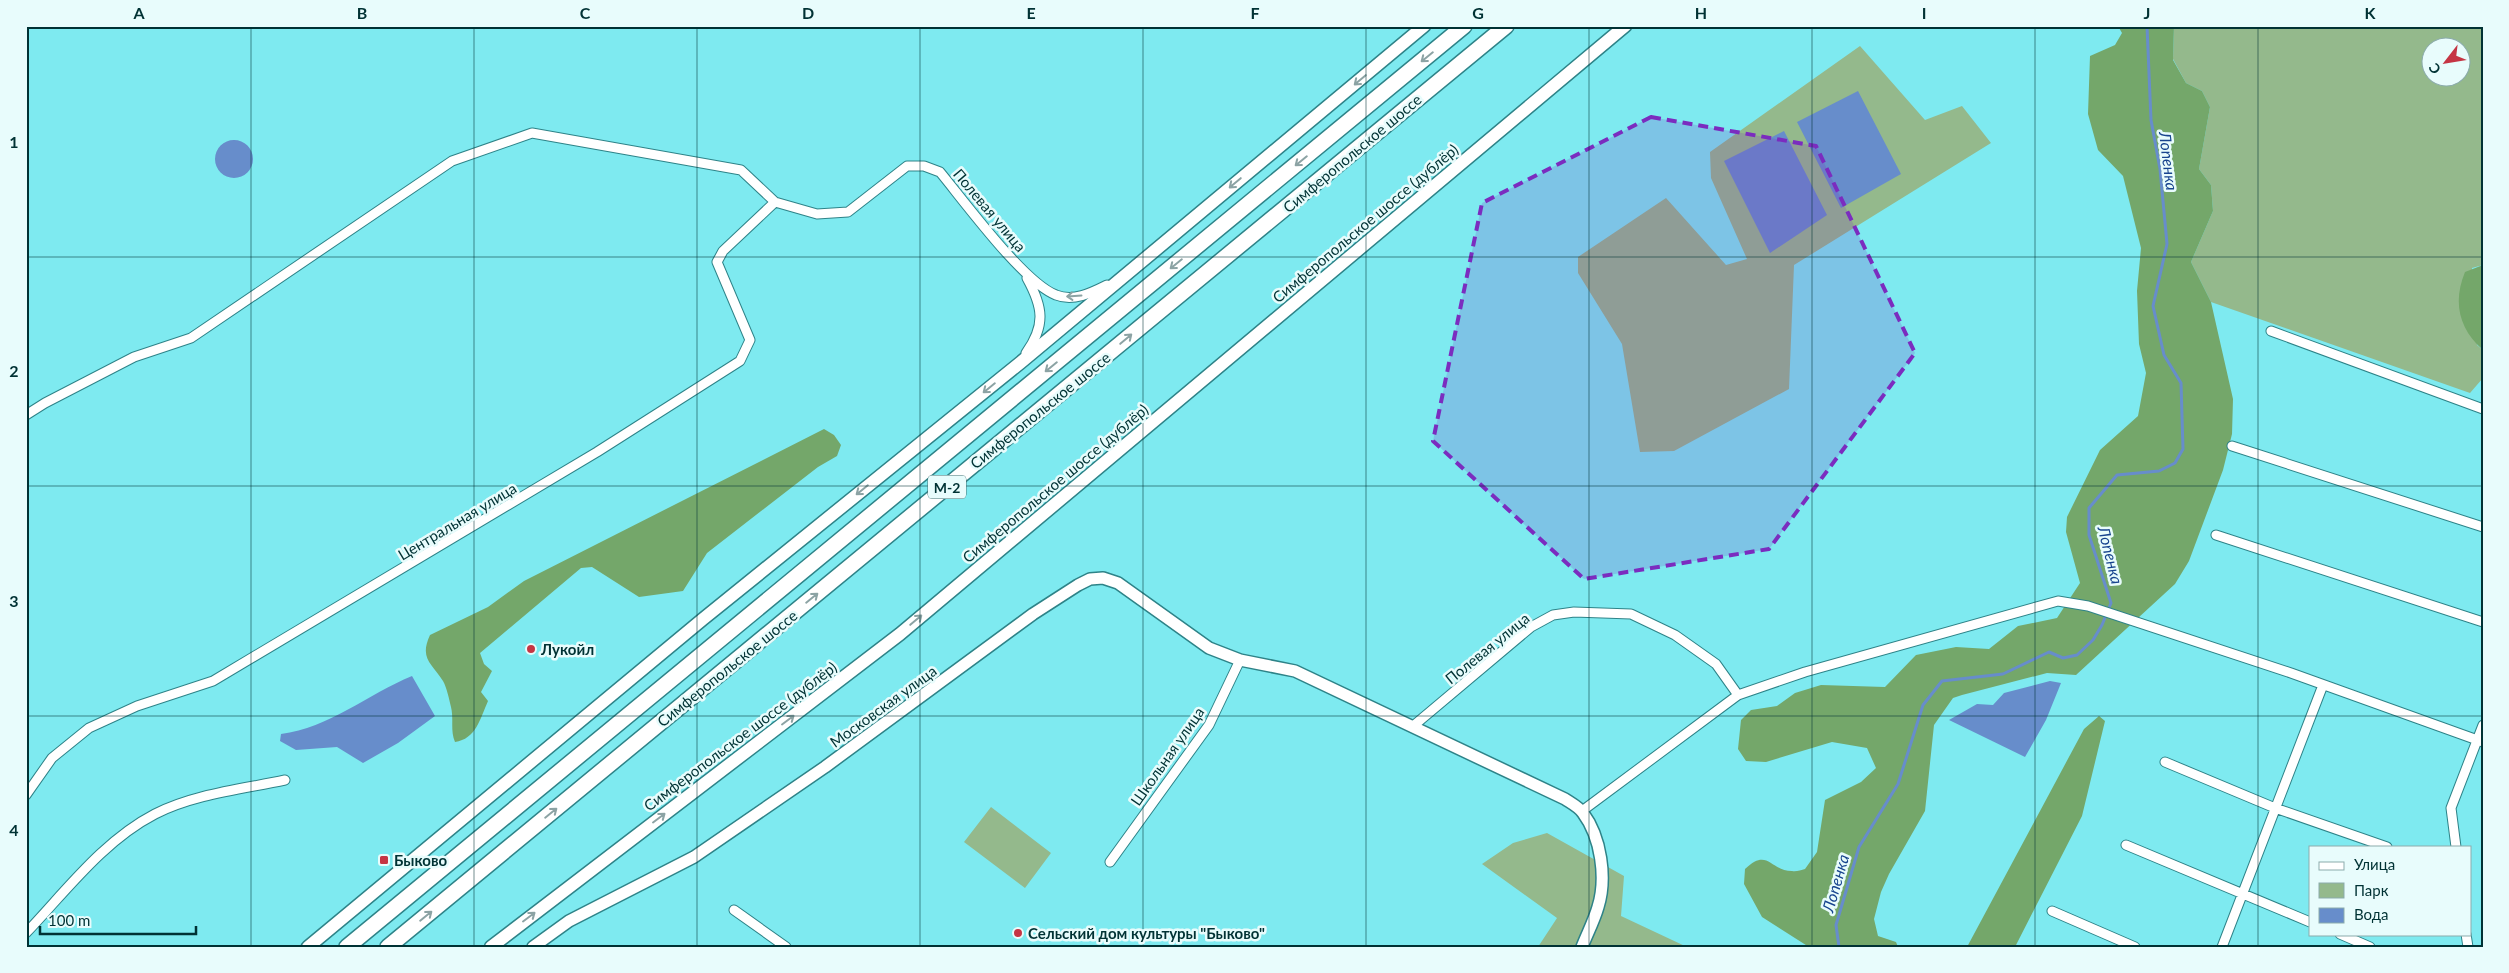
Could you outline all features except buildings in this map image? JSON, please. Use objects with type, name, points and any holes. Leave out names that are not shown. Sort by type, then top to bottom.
[{"type":"highway","name":"Симферопольское шоссе","points":[[347,947],[1464,26]]},
{"type":"highway","name":"Симферопольское шоссе","points":[[388,947],[1506,26]]},
{"type":"main road","points":[[308,947],[666,650],[1020,363],[1424,26]]},
{"type":"main road","name":"Симферопольское шоссе (дублёр)","points":[[491,947],[900,634],[1625,26]]},
{"type":"street","points":[[26,415],[45,403],[134,357],[191,338],[452,161],[532,133],[741,170],[775,202]]},
{"type":"street","name":"Полевая улица","points":[[775,202],[817,214],[848,212],[907,166],[924,166],[940,172],[1022,269],[1039,285],[1056,295],[1073,298],[1091,293],[1119,279]]},
{"type":"street","name":"Центральная улица","points":[[26,795],[52,758],[89,728],[137,706],[213,681],[581,462],[740,361],[750,340],[717,262],[723,251],[775,202]]},
{"type":"street","name":"Полевая улица","points":[[1020,363],[1035,340],[1041,323],[1040,306],[1022,269]]},
{"type":"street","points":[[2270,331],[2483,409]]},
{"type":"street","points":[[2232,446],[2483,527]]},
{"type":"street","points":[[2216,535],[2483,622]]},
{"type":"street","name":"Московская улица","points":[[540,944],[569,921],[694,856],[825,767],[1033,614],[1090,579],[1103,578],[1118,583],[1209,648],[1240,660],[1295,671],[1565,799],[1582,811]]},
{"type":"street","points":[[1582,947],[1599,906],[1602,883],[1600,855],[1593,829],[1582,811],[1738,695],[1805,672],[2058,601],[2088,606],[2481,740]]},
{"type":"street","name":"Полевая улица","points":[[1412,726],[1531,627],[1553,615],[1574,612],[1622,612],[1675,635],[1716,664],[1738,695]]},
{"type":"street","name":"Школьная улица","points":[[1110,862],[1209,724],[1240,660]]},
{"type":"street","points":[[2222,947],[2322,685]]},
{"type":"street","points":[[2456,846],[2452,808],[2481,740],[2483,725]]},
{"type":"street","points":[[2165,762],[2275,808],[2384,846]]},
{"type":"street","points":[[26,933],[112,842],[156,814],[195,799],[285,780]]},
{"type":"street","points":[[2126,845],[2309,922]]},
{"type":"street","points":[[734,910],[786,947]]},
{"type":"street","points":[[2052,911],[2135,947]]},
{"type":"street","points":[[2345,936],[2370,947]]},
{"type":"highlighted area","points":[[1651,117],[1816,146],[1915,353],[1769,549],[1584,579],[1433,441],[1482,203]]},
{"type":"green space","points":[[2118,26],[2174,26],[2173,60],[2186,83],[2202,91],[2210,107],[2199,169],[2211,185],[2213,211],[2191,262],[2211,302],[2233,399],[2232,434],[2223,470],[2189,561],[2175,584],[2076,675],[2047,673],[1953,698],[1934,725],[1925,811],[1889,874],[1881,892],[1874,919],[1878,936],[1896,942],[1898,947],[1809,947],[1762,917],[1744,884],[1745,869],[1759,860],[1764,860],[1785,870],[1805,869],[1817,852],[1825,800],[1861,782],[1876,768],[1867,748],[1832,742],[1766,762],[1746,761],[1738,749],[1741,720],[1751,710],[1777,706],[1795,693],[1821,685],[1885,687],[1916,655],[1956,647],[1989,649],[2018,626],[2057,618],[2080,583],[2066,532],[2067,517],[2100,450],[2138,416],[2146,373],[2139,344],[2137,291],[2141,248],[2123,176],[2098,150],[2088,114],[2090,56],[2115,45],[2122,33]]},
{"type":"green space","points":[[2174,26],[2483,26],[2483,265],[2472,268],[2477,345],[2483,350],[2483,378],[2470,393],[2211,302],[2191,262],[2213,211],[2211,185],[2199,169],[2210,107],[2202,91],[2186,83],[2173,59]]},
{"type":"green space","points":[[1860,46],[1925,120],[1962,106],[1991,143],[1794,265],[1789,389],[1674,451],[1640,452],[1622,344],[1578,273],[1578,257],[1666,198],[1726,265],[1747,259],[1711,178],[1710,152]]},
{"type":"green space","points":[[2483,265],[2483,350],[2468,333],[2463,323],[2460,314],[2459,293],[2465,272]]},
{"type":"green space","points":[[824,429],[834,435],[841,445],[837,456],[818,467],[707,553],[683,591],[639,597],[592,567],[581,568],[480,653],[484,664],[492,671],[481,692],[488,701],[480,721],[473,732],[468,737],[455,742],[452,712],[447,690],[426,655],[430,635],[488,607],[524,581]]},
{"type":"green space","points":[[2099,716],[2105,721],[2082,816],[2015,947],[1967,947],[2084,729]]},
{"type":"green space","points":[[991,807],[1051,853],[1025,888],[964,842]]},
{"type":"green space","points":[[1547,833],[1624,876],[1621,916],[1687,947],[1538,947],[1557,918],[1482,864],[1513,843]]},
{"type":"water","points":[[1858,91],[1901,174],[1841,208],[1797,122]]},
{"type":"water","points":[[1784,131],[1827,215],[1770,253],[1724,161]]},
{"type":"water","points":[[234,140],[248,145],[253,159],[248,173],[234,178],[220,173],[215,159],[220,145]]},
{"type":"water","points":[[412,676],[435,716],[398,743],[363,763],[337,747],[296,750],[280,741],[281,734],[299,731],[332,718]]},
{"type":"water","points":[[2050,681],[2061,683],[2046,720],[2025,757],[1949,720],[1977,704],[1993,705],[2004,693]]},
{"type":"waterway","name":"Лопенка","points":[[1839,947],[1836,925],[1859,847],[1898,784],[1923,705],[1942,681],[2003,674],[2049,652],[2063,658],[2077,655],[2093,640],[2102,625],[2111,603],[2089,535],[2089,508],[2117,475],[2159,471],[2175,463],[2183,449],[2181,383],[2164,355],[2153,306],[2167,244],[2160,169],[2151,120],[2147,26]]},
{"type":"place","name":"Лукойл","points":[[531,649]]},
{"type":"place","name":"Быково","points":[[384,860]]},
{"type":"place","name":"Сельский дом культуры \"Быково\"","points":[[1018,933]]}]
